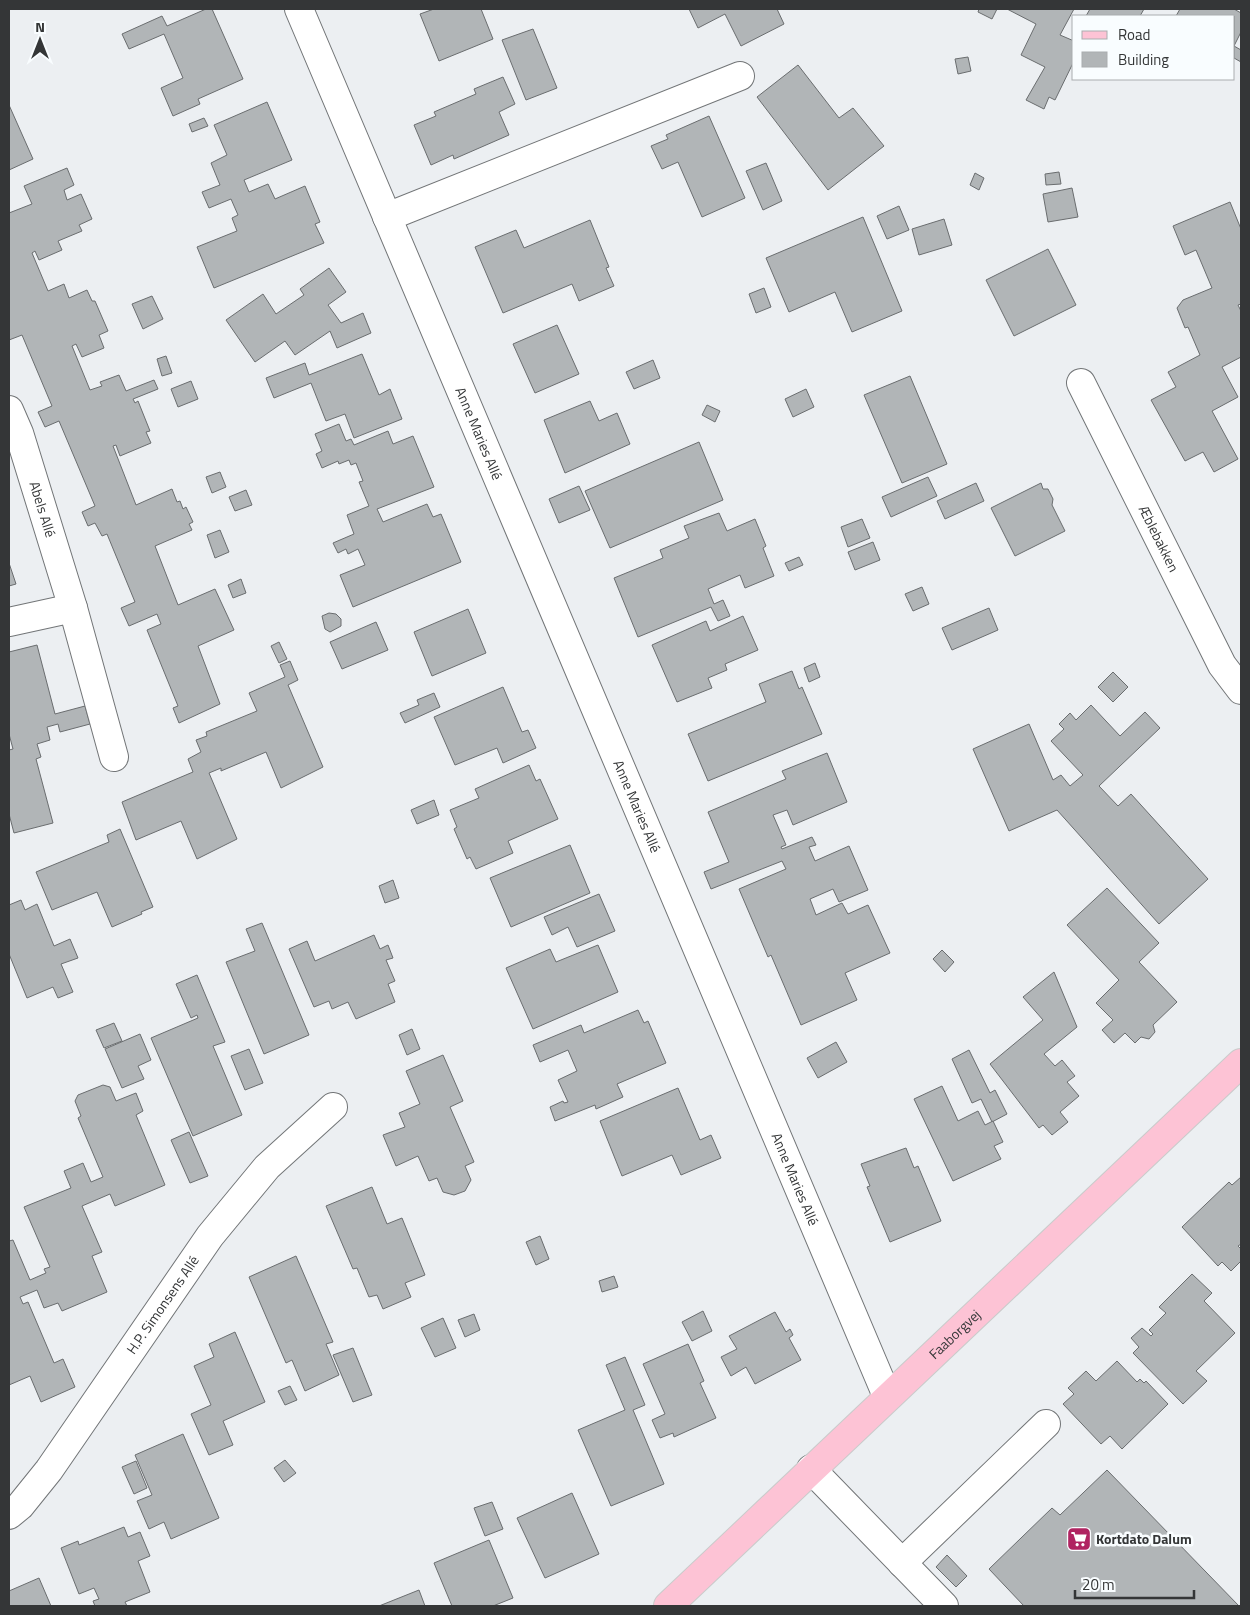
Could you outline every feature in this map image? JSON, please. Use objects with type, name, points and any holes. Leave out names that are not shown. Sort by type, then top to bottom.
[{"type":"main road","name":"Faaborgvej","points":[[679,1602],[811,1469],[887,1396],[1241,1063]]},
{"type":"street","name":"Anne Maries Allé","points":[[299,9],[887,1396]]},
{"type":"street","points":[[387,217],[740,76]]},
{"type":"street","name":"Æblebakken","points":[[1081,383],[1222,665],[1241,690]]},
{"type":"street","name":"Abels Allé","points":[[9,410],[19,433],[73,608],[114,757]]},
{"type":"street","points":[[9,622],[73,608]]},
{"type":"street","name":"H.P. Simonsens Allé","points":[[9,1515],[20,1506],[49,1470],[210,1236],[267,1167],[333,1107]]},
{"type":"street","points":[[902,1563],[1046,1424]]},
{"type":"street","points":[[811,1469],[944,1606]]},
{"type":"building","points":[[206,9],[212,9],[243,79],[198,99],[200,104],[173,116],[161,88],[183,78],[164,34],[129,49],[122,34],[162,16],[167,26]]},
{"type":"building","points":[[434,9],[481,9],[493,39],[439,61],[420,14]]},
{"type":"building","points":[[689,9],[777,9],[784,24],[741,46],[725,14],[698,28]]},
{"type":"building","points":[[979,9],[997,9],[992,19],[978,12]]},
{"type":"building","points":[[1007,9],[1074,9],[1060,35],[1072,40],[1072,65],[1055,100],[1049,97],[1044,109],[1026,100],[1045,67],[1021,55],[1036,24]]},
{"type":"building","points":[[1090,9],[1144,9],[1141,15],[1087,15]]},
{"type":"building","points":[[1180,9],[1234,9],[1241,13],[1241,32],[1235,44],[1235,15],[1177,15]]},
{"type":"building","points":[[533,29],[557,88],[526,100],[502,40]]},
{"type":"building","points":[[1235,47],[1241,50],[1241,62],[1235,59]]},
{"type":"building","points":[[968,57],[971,71],[958,74],[955,59]]},
{"type":"building","points":[[798,65],[839,118],[853,108],[884,146],[828,190],[757,97]]},
{"type":"building","points":[[503,77],[515,104],[499,112],[509,135],[454,159],[453,155],[431,165],[414,125],[436,116],[434,112],[476,94],[474,89]]},
{"type":"building","points":[[267,102],[292,160],[244,180],[249,192],[268,184],[275,199],[305,186],[320,222],[315,224],[324,243],[214,288],[197,247],[237,231],[232,218],[238,215],[231,199],[209,208],[202,192],[220,185],[211,163],[227,155],[214,125]]},
{"type":"building","points":[[9,105],[33,159],[9,170]]},
{"type":"building","points":[[709,116],[745,198],[702,217],[678,162],[662,169],[651,146],[668,139],[666,135]]},
{"type":"building","points":[[204,118],[208,126],[192,132],[189,124]]},
{"type":"building","points":[[766,163],[782,201],[763,210],[746,171]]},
{"type":"building","points":[[67,168],[74,185],[64,190],[67,200],[81,194],[92,219],[79,225],[82,231],[58,241],[62,250],[39,260],[35,251],[32,253],[48,291],[64,284],[69,298],[87,290],[92,301],[95,301],[108,331],[99,335],[104,348],[82,357],[76,344],[72,346],[90,390],[102,386],[100,382],[119,375],[126,391],[154,380],[158,389],[133,399],[135,403],[138,401],[150,431],[146,432],[151,443],[120,456],[116,445],[113,446],[136,505],[172,489],[177,502],[180,501],[183,509],[186,507],[193,522],[189,524],[192,530],[155,546],[178,605],[215,589],[234,630],[198,646],[220,704],[179,723],[173,708],[178,706],[147,630],[161,624],[157,614],[129,626],[121,608],[135,602],[107,534],[102,536],[95,523],[88,526],[82,512],[95,506],[59,421],[45,427],[38,412],[52,406],[22,335],[9,340],[9,213],[32,204],[24,186]]},
{"type":"building","points":[[1059,172],[1061,184],[1046,185],[1045,174]]},
{"type":"building","points":[[975,173],[984,178],[979,190],[970,185]]},
{"type":"building","points":[[1072,188],[1078,217],[1048,222],[1043,194]]},
{"type":"building","points":[[1230,202],[1241,229],[1241,304],[1238,305],[1241,311],[1241,357],[1222,367],[1238,397],[1212,411],[1238,459],[1214,472],[1203,452],[1185,461],[1151,400],[1176,387],[1168,372],[1200,355],[1188,327],[1185,328],[1177,308],[1183,300],[1212,288],[1196,250],[1185,255],[1173,226]]},
{"type":"building","points":[[899,206],[909,230],[887,239],[877,216]]},
{"type":"building","points":[[863,217],[902,311],[852,332],[835,292],[789,312],[766,258]]},
{"type":"building","points":[[944,219],[952,245],[919,255],[912,229]]},
{"type":"building","points":[[590,220],[609,267],[606,268],[614,286],[579,301],[572,284],[503,313],[475,247],[516,230],[524,248]]},
{"type":"building","points":[[1048,249],[1076,305],[1014,336],[986,280]]},
{"type":"building","points":[[329,268],[346,292],[328,305],[341,323],[363,313],[371,333],[337,348],[330,331],[295,355],[285,341],[255,362],[226,320],[263,294],[276,314],[304,295],[300,289]]},
{"type":"building","points":[[764,288],[771,307],[756,313],[749,294]]},
{"type":"building","points":[[152,296],[163,319],[143,329],[132,304]]},
{"type":"building","points":[[557,325],[579,374],[535,393],[513,344]]},
{"type":"building","points":[[362,354],[379,395],[390,389],[402,419],[354,438],[345,414],[326,421],[311,383],[274,398],[266,378],[305,363],[309,375]]},
{"type":"building","points":[[166,356],[172,373],[162,376],[157,359]]},
{"type":"building","points":[[653,360],[660,378],[634,389],[626,372]]},
{"type":"building","points":[[910,376],[947,464],[902,483],[864,395]]},
{"type":"building","points":[[191,381],[198,399],[178,407],[171,389]]},
{"type":"building","points":[[806,389],[814,407],[793,417],[785,399]]},
{"type":"building","points":[[590,401],[599,421],[617,413],[630,444],[565,473],[544,420]]},
{"type":"building","points":[[707,405],[720,411],[715,422],[702,415]]},
{"type":"building","points":[[339,424],[346,441],[351,439],[354,445],[388,431],[393,444],[413,436],[434,487],[377,509],[383,522],[427,504],[433,517],[441,514],[461,562],[353,607],[340,575],[365,565],[358,549],[348,554],[346,549],[338,553],[333,543],[354,534],[347,515],[369,506],[359,482],[363,481],[356,463],[351,465],[349,460],[339,464],[338,461],[322,468],[316,454],[322,451],[315,434]]},
{"type":"building","points":[[699,442],[723,500],[610,548],[585,491]]},
{"type":"building","points":[[220,472],[226,487],[212,493],[206,477]]},
{"type":"building","points":[[928,477],[937,496],[891,517],[882,497]]},
{"type":"building","points":[[976,483],[984,501],[945,519],[937,501]]},
{"type":"building","points":[[1041,483],[1043,489],[1048,489],[1053,499],[1052,505],[1065,531],[1015,556],[991,508]]},
{"type":"building","points":[[579,486],[590,510],[559,523],[549,499]]},
{"type":"building","points":[[246,490],[252,505],[235,511],[229,497]]},
{"type":"building","points":[[719,513],[727,531],[755,519],[766,546],[763,548],[774,576],[745,588],[740,575],[708,589],[714,604],[723,600],[730,616],[718,621],[711,607],[638,637],[614,578],[663,558],[660,550],[689,538],[684,526]]},
{"type":"building","points":[[862,519],[870,538],[848,547],[841,527]]},
{"type":"building","points":[[220,530],[229,552],[215,558],[207,535]]},
{"type":"building","points":[[873,542],[880,560],[855,570],[848,552]]},
{"type":"building","points":[[799,557],[803,565],[789,571],[785,563]]},
{"type":"building","points":[[9,563],[16,584],[9,586]]},
{"type":"building","points":[[241,579],[246,593],[233,598],[228,585]]},
{"type":"building","points":[[922,587],[929,604],[913,611],[905,594]]},
{"type":"building","points":[[989,608],[998,630],[952,650],[942,628]]},
{"type":"building","points":[[468,609],[486,653],[432,676],[414,632]]},
{"type":"building","points":[[329,613],[336,614],[341,619],[341,626],[330,632],[325,629],[322,616]]},
{"type":"building","points":[[743,616],[758,650],[725,664],[727,670],[708,678],[712,688],[677,702],[652,645],[706,621],[710,631]]},
{"type":"building","points":[[376,622],[388,650],[342,669],[330,642]]},
{"type":"building","points":[[279,642],[287,659],[279,663],[271,646]]},
{"type":"building","points":[[37,645],[55,714],[85,706],[90,724],[60,732],[58,724],[47,727],[50,740],[37,744],[41,757],[36,759],[53,823],[14,833],[9,814],[9,750],[13,749],[9,734],[9,652]]},
{"type":"building","points":[[290,661],[298,680],[288,685],[323,767],[281,788],[266,752],[221,771],[221,768],[209,773],[237,839],[197,859],[181,821],[136,840],[122,802],[193,772],[188,759],[201,752],[196,740],[207,736],[206,732],[257,711],[249,693],[285,677],[280,665]]},
{"type":"building","points":[[815,663],[820,677],[809,682],[804,668]]},
{"type":"building","points":[[792,671],[799,689],[802,687],[822,734],[708,781],[688,734],[766,702],[759,684]]},
{"type":"building","points":[[1113,672],[1128,687],[1113,702],[1098,687]]},
{"type":"building","points":[[503,687],[522,732],[528,730],[536,748],[503,763],[497,748],[455,765],[434,717]]},
{"type":"building","points":[[434,693],[440,707],[405,723],[400,713],[419,705],[417,700]]},
{"type":"building","points":[[1091,705],[1120,736],[1145,712],[1160,728],[1099,786],[1118,806],[1131,794],[1208,879],[1159,924],[1057,810],[1009,831],[973,749],[1029,724],[1053,780],[1061,775],[1070,786],[1083,775],[1051,741],[1064,729],[1059,724],[1070,713],[1076,720]]},
{"type":"building","points":[[827,753],[847,802],[793,825],[787,810],[773,815],[786,845],[781,847],[782,849],[812,837],[816,845],[809,847],[815,861],[849,846],[868,890],[839,902],[833,889],[810,899],[816,915],[842,903],[848,914],[868,905],[890,953],[845,973],[857,1000],[801,1025],[771,955],[768,957],[739,889],[786,869],[782,861],[711,889],[704,872],[729,862],[708,812],[786,779],[782,771]]},
{"type":"building","points":[[529,765],[536,781],[540,779],[558,819],[508,841],[513,853],[476,869],[470,857],[467,859],[454,829],[457,827],[450,810],[479,798],[475,789]]},
{"type":"building","points":[[434,800],[439,815],[417,824],[411,810]]},
{"type":"building","points":[[120,829],[153,907],[112,927],[97,892],[52,910],[36,872],[109,842],[107,835]]},
{"type":"building","points":[[570,845],[590,893],[511,927],[490,878]]},
{"type":"building","points":[[393,880],[399,898],[385,903],[379,886]]},
{"type":"building","points":[[1107,888],[1159,943],[1139,962],[1177,1002],[1153,1025],[1155,1032],[1149,1039],[1141,1037],[1135,1043],[1125,1033],[1114,1043],[1102,1030],[1113,1020],[1096,1003],[1119,980],[1067,925]]},
{"type":"building","points":[[599,894],[615,931],[577,947],[568,927],[552,935],[544,917]]},
{"type":"building","points":[[21,900],[25,910],[37,904],[54,946],[70,939],[78,958],[61,964],[73,992],[58,998],[53,987],[27,998],[9,954],[9,905]]},
{"type":"building","points":[[262,923],[309,1035],[264,1054],[226,962],[255,951],[246,929]]},
{"type":"building","points":[[374,935],[380,949],[388,945],[393,958],[386,960],[395,981],[388,984],[395,1002],[356,1019],[348,1002],[332,1009],[329,1001],[314,1007],[289,949],[307,941],[315,961]]},
{"type":"building","points":[[598,945],[618,992],[533,1029],[506,968],[550,949],[556,962]]},
{"type":"building","points":[[942,950],[954,962],[945,972],[933,959]]},
{"type":"building","points":[[1054,972],[1077,1027],[1044,1054],[1055,1066],[1062,1060],[1075,1076],[1067,1082],[1079,1096],[1060,1112],[1068,1122],[1052,1135],[1043,1125],[1039,1128],[990,1064],[1043,1020],[1023,997]]},
{"type":"building","points":[[197,975],[225,1042],[213,1046],[242,1115],[193,1136],[151,1038],[198,1018],[197,1015],[191,1018],[176,984]]},
{"type":"building","points":[[638,1010],[644,1023],[648,1021],[666,1063],[617,1084],[623,1097],[596,1109],[595,1105],[555,1121],[550,1107],[563,1101],[564,1103],[568,1102],[558,1080],[577,1071],[568,1050],[540,1062],[533,1045],[581,1025],[584,1033]]},
{"type":"building","points":[[114,1023],[122,1041],[104,1048],[96,1030]]},
{"type":"building","points":[[412,1029],[420,1049],[407,1055],[399,1035]]},
{"type":"building","points":[[140,1034],[151,1060],[138,1066],[144,1079],[122,1088],[105,1049]]},
{"type":"building","points":[[836,1042],[847,1062],[818,1078],[807,1058]]},
{"type":"building","points":[[249,1049],[263,1083],[245,1090],[231,1056]]},
{"type":"building","points":[[969,1050],[990,1093],[995,1090],[1007,1114],[992,1122],[981,1099],[972,1103],[952,1059]]},
{"type":"building","points":[[443,1055],[463,1101],[450,1107],[474,1162],[465,1166],[471,1180],[465,1191],[454,1195],[443,1192],[437,1178],[429,1181],[418,1156],[396,1166],[383,1135],[405,1127],[399,1113],[420,1104],[406,1071]]},
{"type":"building","points":[[103,1085],[110,1087],[116,1101],[136,1093],[143,1111],[136,1115],[165,1185],[115,1206],[110,1194],[82,1206],[102,1252],[92,1256],[107,1292],[62,1311],[58,1303],[44,1308],[37,1290],[20,1297],[23,1304],[28,1302],[54,1363],[63,1359],[75,1387],[41,1402],[30,1376],[9,1385],[9,1241],[13,1240],[30,1280],[46,1273],[44,1269],[50,1267],[24,1207],[71,1188],[64,1171],[83,1163],[91,1182],[103,1177],[78,1118],[81,1116],[75,1101],[78,1095]]},
{"type":"building","points":[[942,1086],[958,1121],[978,1111],[985,1125],[993,1121],[1003,1142],[994,1146],[1001,1159],[953,1181],[914,1099]]},
{"type":"building","points":[[678,1088],[700,1140],[711,1135],[721,1158],[681,1175],[672,1155],[622,1176],[600,1121]]},
{"type":"building","points":[[189,1132],[208,1176],[190,1183],[171,1140]]},
{"type":"building","points":[[906,1148],[914,1168],[918,1166],[941,1221],[890,1242],[867,1187],[870,1186],[861,1164]]},
{"type":"building","points":[[1241,1177],[1241,1244],[1238,1246],[1241,1249],[1241,1261],[1231,1271],[1222,1262],[1218,1266],[1182,1227],[1229,1182],[1232,1185]]},
{"type":"building","points":[[372,1187],[387,1224],[402,1218],[425,1275],[405,1283],[411,1297],[383,1309],[377,1295],[369,1297],[357,1268],[353,1269],[326,1206]]},
{"type":"building","points":[[540,1236],[549,1259],[536,1265],[526,1242]]},
{"type":"building","points":[[296,1256],[333,1342],[326,1344],[339,1375],[305,1391],[292,1360],[286,1363],[249,1277]]},
{"type":"building","points":[[1192,1274],[1212,1293],[1204,1301],[1235,1333],[1196,1371],[1207,1381],[1183,1404],[1133,1353],[1139,1347],[1131,1338],[1142,1328],[1151,1336],[1153,1334],[1149,1330],[1166,1313],[1159,1307]]},
{"type":"building","points":[[614,1276],[618,1287],[602,1292],[599,1281]]},
{"type":"building","points":[[703,1311],[712,1331],[692,1341],[682,1322]]},
{"type":"building","points":[[775,1312],[786,1332],[790,1329],[793,1335],[789,1338],[801,1360],[755,1384],[746,1367],[731,1376],[721,1357],[737,1349],[729,1336]]},
{"type":"building","points":[[474,1314],[480,1330],[465,1337],[458,1320]]},
{"type":"building","points":[[443,1318],[456,1348],[435,1357],[421,1328]]},
{"type":"building","points":[[235,1332],[265,1402],[223,1421],[233,1445],[209,1455],[191,1414],[211,1405],[194,1366],[214,1357],[209,1344]]},
{"type":"building","points":[[688,1344],[704,1381],[700,1383],[716,1418],[674,1437],[673,1433],[660,1438],[652,1420],[665,1414],[643,1364]]},
{"type":"building","points":[[353,1348],[372,1395],[353,1402],[333,1355]]},
{"type":"building","points":[[625,1357],[645,1405],[633,1410],[664,1484],[611,1506],[578,1430],[625,1410],[606,1365]]},
{"type":"building","points":[[1117,1361],[1137,1382],[1140,1379],[1144,1383],[1146,1381],[1168,1404],[1122,1449],[1110,1436],[1101,1444],[1063,1404],[1074,1394],[1068,1388],[1086,1371],[1096,1381]]},
{"type":"building","points":[[290,1386],[297,1400],[285,1405],[278,1391]]},
{"type":"building","points":[[183,1434],[219,1518],[171,1539],[164,1522],[149,1529],[137,1501],[152,1495],[135,1455]]},
{"type":"building","points":[[285,1460],[296,1473],[284,1482],[274,1468]]},
{"type":"building","points":[[136,1461],[147,1488],[134,1494],[122,1467]]},
{"type":"building","points":[[1107,1470],[1239,1606],[1024,1606],[989,1569],[1052,1508],[1060,1515]]},
{"type":"building","points":[[572,1493],[599,1554],[545,1578],[517,1518]]},
{"type":"building","points":[[492,1502],[503,1529],[485,1536],[474,1508]]},
{"type":"building","points":[[124,1527],[128,1537],[140,1532],[150,1556],[138,1561],[150,1592],[125,1602],[127,1606],[95,1606],[93,1601],[99,1599],[94,1588],[79,1594],[61,1548],[78,1541],[79,1545]]},
{"type":"building","points":[[489,1540],[513,1598],[493,1606],[452,1606],[434,1563]]},
{"type":"building","points":[[947,1555],[967,1576],[956,1587],[936,1567]]},
{"type":"building","points":[[39,1578],[51,1606],[9,1606],[9,1591]]},
{"type":"building","points":[[419,1590],[425,1606],[379,1606]]},
{"type":"place","name":"Kortdato Dalum","points":[[1079,1539]]}]
